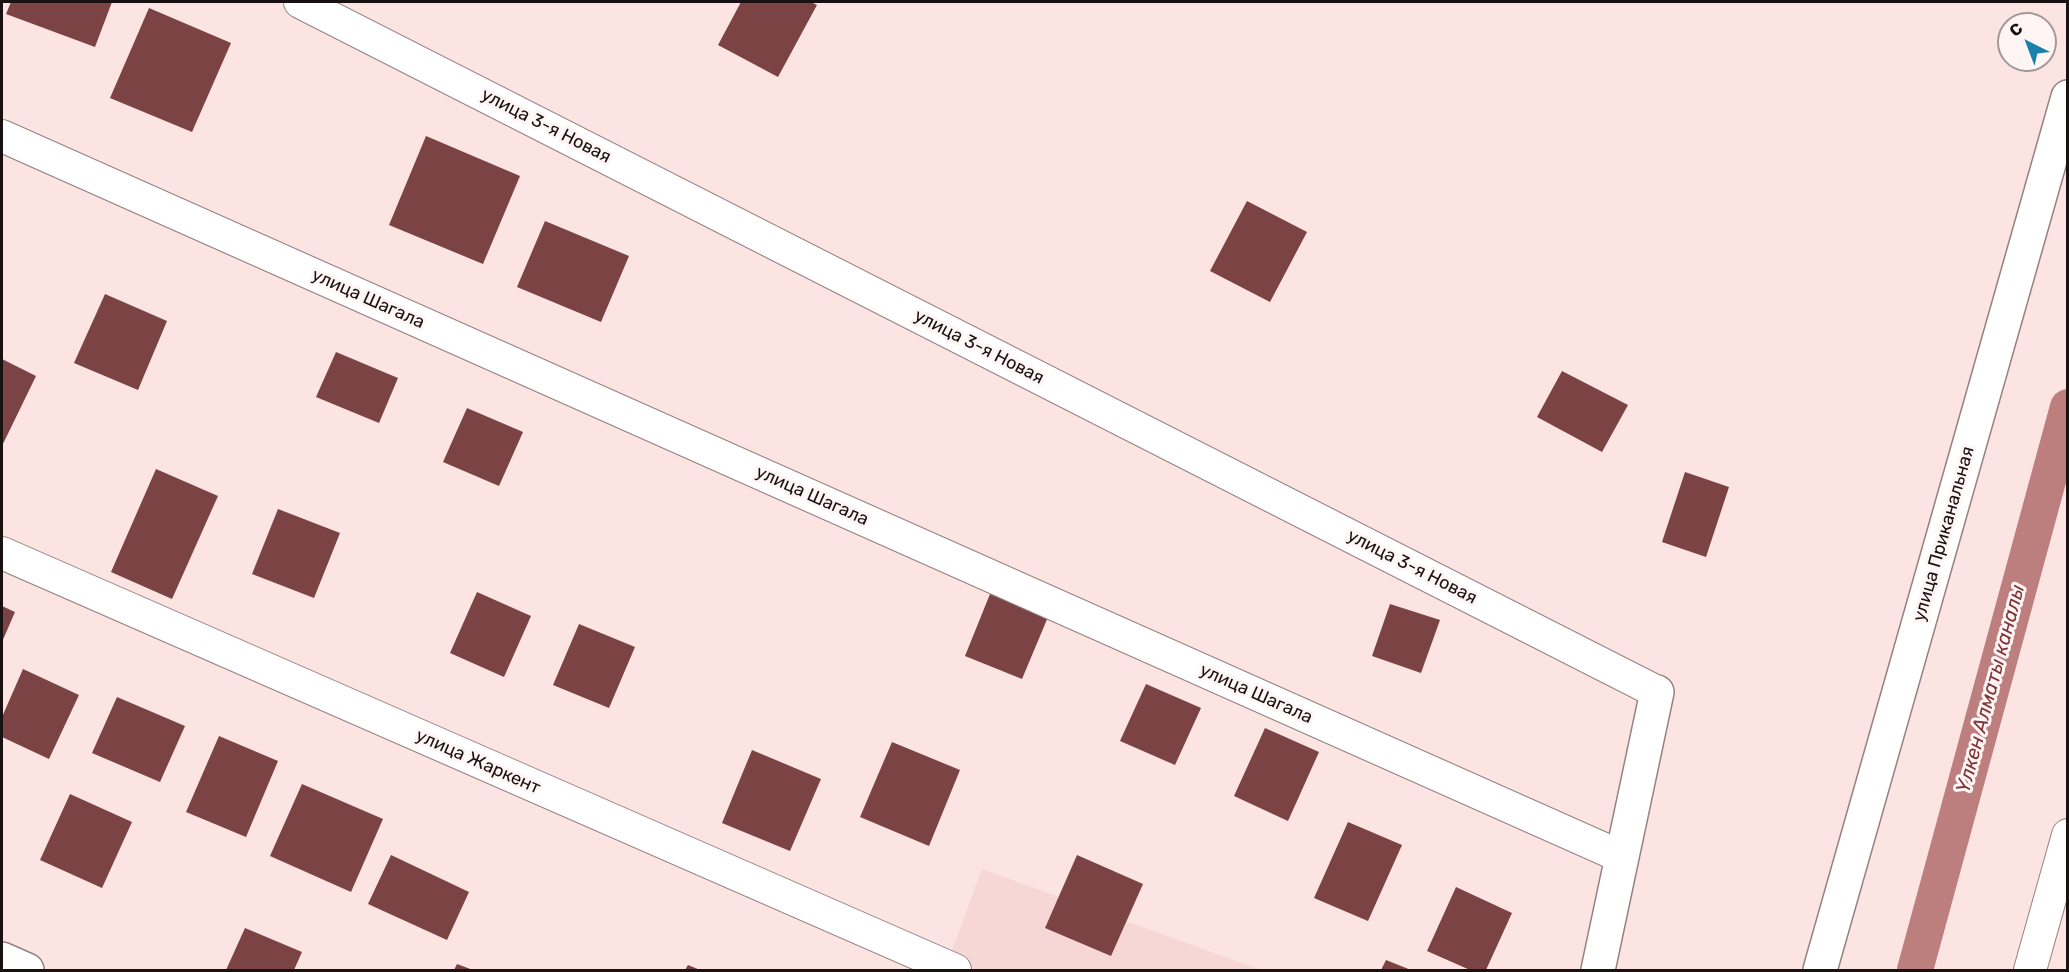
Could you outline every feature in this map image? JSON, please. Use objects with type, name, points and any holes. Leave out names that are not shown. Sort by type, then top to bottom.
[{"type":"main road","name":"улица Приканальная","points":[[1820,970],[2067,97]]},
{"type":"main road","points":[[1598,970],[1657,692]]},
{"type":"main road","points":[[2,959],[27,970]]},
{"type":"street","name":"улица 3-я Новая","points":[[300,2],[1657,692]]},
{"type":"street","name":"улица Шагала","points":[[2,136],[1622,857]]},
{"type":"street","name":"улица Жаркент","points":[[2,553],[955,970]]},
{"type":"street","points":[[2030,970],[2067,835]]},
{"type":"shaded area","points":[[982,869],[1261,970],[945,970]]},
{"type":"building","points":[[11,2],[112,2],[95,47],[6,14]]},
{"type":"building","points":[[741,2],[811,2],[817,5],[778,77],[718,45]]},
{"type":"building","points":[[149,8],[231,43],[192,132],[110,98]]},
{"type":"building","points":[[426,136],[520,176],[483,264],[389,225]]},
{"type":"building","points":[[1247,201],[1307,232],[1270,302],[1210,271]]},
{"type":"building","points":[[545,221],[629,256],[601,322],[517,287]]},
{"type":"building","points":[[105,294],[167,321],[138,390],[74,363]]},
{"type":"building","points":[[336,352],[398,378],[379,423],[316,397]]},
{"type":"building","points":[[2,359],[36,376],[2,446]]},
{"type":"building","points":[[1562,371],[1628,405],[1602,452],[1537,417]]},
{"type":"building","points":[[467,408],[523,432],[499,486],[443,462]]},
{"type":"building","points":[[156,469],[218,496],[172,599],[111,572]]},
{"type":"building","points":[[1685,472],[1729,487],[1706,557],[1662,542]]},
{"type":"building","points":[[278,509],[340,533],[314,598],[252,574]]},
{"type":"building","points":[[477,592],[531,616],[504,677],[450,653]]},
{"type":"building","points":[[990,594],[1048,617],[1022,679],[965,656]]},
{"type":"building","points":[[1390,604],[1440,620],[1421,673],[1372,656]]},
{"type":"building","points":[[2,606],[15,612],[2,642]]},
{"type":"building","points":[[579,624],[635,647],[609,708],[553,685]]},
{"type":"building","points":[[23,669],[79,695],[49,759],[2,737],[2,717]]},
{"type":"building","points":[[1146,684],[1201,708],[1175,765],[1120,741]]},
{"type":"building","points":[[117,697],[185,726],[160,782],[92,753]]},
{"type":"building","points":[[1265,728],[1319,752],[1288,821],[1234,796]]},
{"type":"building","points":[[219,736],[278,761],[246,837],[186,812]]},
{"type":"building","points":[[892,742],[960,770],[929,846],[860,817]]},
{"type":"building","points":[[752,750],[821,779],[790,851],[722,823]]},
{"type":"building","points":[[302,784],[383,819],[351,892],[270,856]]},
{"type":"building","points":[[70,794],[132,822],[102,888],[40,860]]},
{"type":"building","points":[[1348,822],[1402,845],[1368,921],[1314,898]]},
{"type":"building","points":[[391,855],[469,892],[447,940],[368,904]]},
{"type":"building","points":[[1077,855],[1143,884],[1111,956],[1045,928]]},
{"type":"building","points":[[1456,887],[1512,913],[1486,970],[1470,970],[1427,951]]},
{"type":"building","points":[[245,928],[302,952],[294,970],[226,970]]},
{"type":"building","points":[[1386,960],[1411,970],[1381,970]]},
{"type":"building","points":[[457,964],[473,970],[454,970]]},
{"type":"building","points":[[688,965],[700,970],[685,970]]},
{"type":"waterway","name":"Үлкен Алматы каналы","points":[[1915,970],[2068,407]]}]
